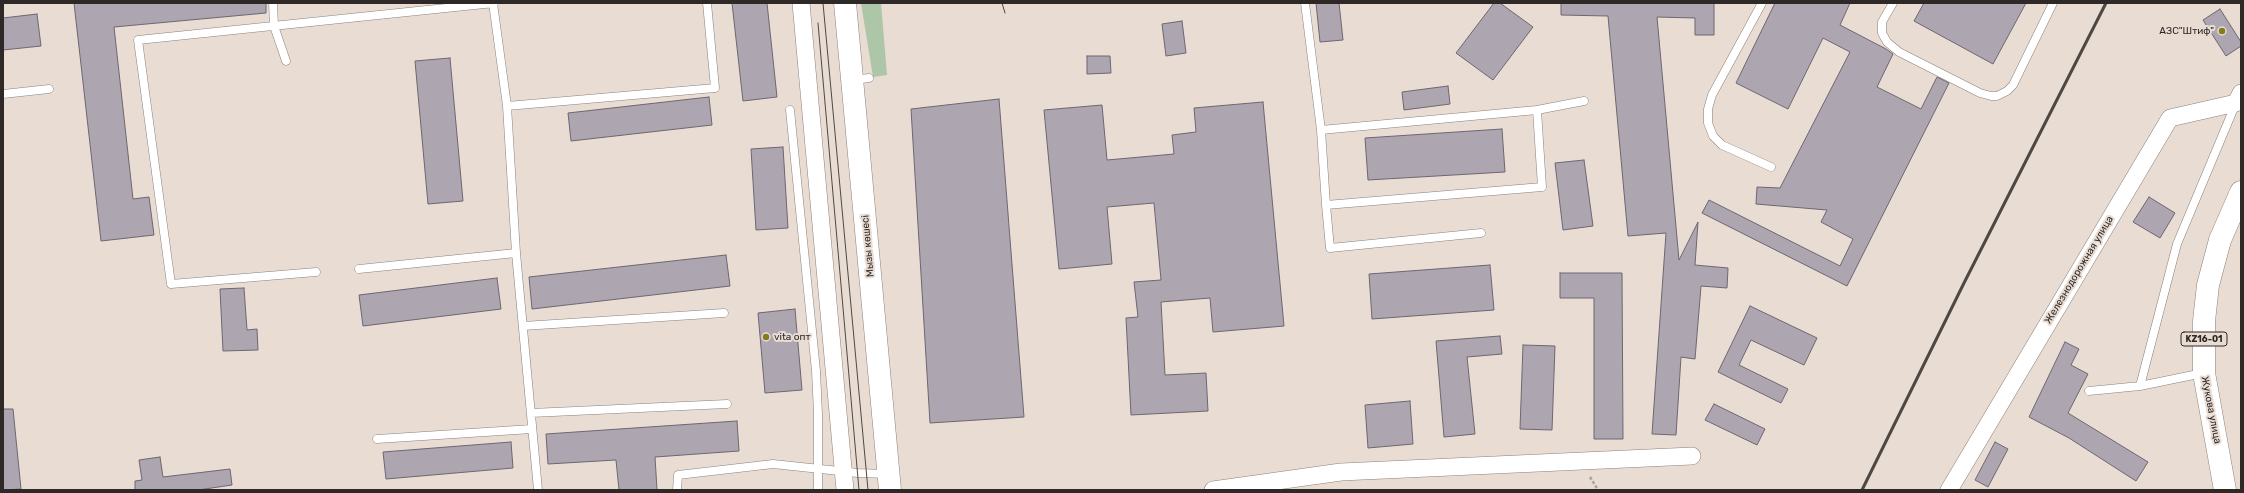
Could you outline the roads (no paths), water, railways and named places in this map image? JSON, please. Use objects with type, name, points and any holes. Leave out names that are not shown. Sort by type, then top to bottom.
[{"type":"main road","name":"Мызы көшесі","points":[[845,3],[861,79],[889,482]]},
{"type":"main road","name":"Жукова улица","points":[[2225,490],[2204,373],[2204,321],[2208,285],[2220,240],[2241,192]]},
{"type":"street","points":[[800,3],[845,490]]},
{"type":"street","name":"Железнодорожная улица","points":[[1949,490],[2170,118],[2239,98]]},
{"type":"street","points":[[1213,490],[1341,472],[1692,456]]},
{"type":"lane","points":[[273,3],[274,26],[286,61]]},
{"type":"lane","points":[[316,272],[171,284],[138,40],[493,3],[507,106],[516,253],[538,490]]},
{"type":"lane","points":[[507,106],[715,88],[707,3]]},
{"type":"lane","points":[[1305,3],[1321,130],[1330,248],[1481,233]]},
{"type":"lane","points":[[1762,3],[1712,96],[1708,109],[1708,123],[1713,136],[1722,146],[1771,167]]},
{"type":"lane","points":[[1893,3],[1882,22],[1882,33],[1887,42],[1899,52],[1980,93],[1997,96],[2007,91],[2014,85],[2053,3]]},
{"type":"lane","points":[[3,94],[49,89]]},
{"type":"lane","points":[[2140,386],[2177,244],[2239,98]]},
{"type":"lane","points":[[1321,130],[1537,110],[1584,101]]},
{"type":"lane","points":[[790,110],[816,371],[818,414],[818,490]]},
{"type":"lane","points":[[1326,205],[1542,187],[1537,110]]},
{"type":"lane","points":[[358,269],[516,253]]},
{"type":"lane","points":[[523,326],[724,313]]},
{"type":"lane","points":[[2089,391],[2140,386],[2204,373]]},
{"type":"lane","points":[[531,413],[727,404]]},
{"type":"lane","points":[[377,439],[532,430]]},
{"type":"lane","points":[[677,490],[678,475],[773,464],[843,471],[889,482]]},
{"type":"tram line","points":[[823,3],[868,490]]},
{"type":"tram line","points":[[1002,3],[1005,13]]},
{"type":"tram line","points":[[818,23],[859,490]]},
{"type":"railway","points":[[1862,490],[1964,283],[2106,3]]},
{"type":"place","name":"АЗС\"Штиф\"","points":[[2222,31]]},
{"type":"place","name":"vita опт","points":[[766,337]]}]
